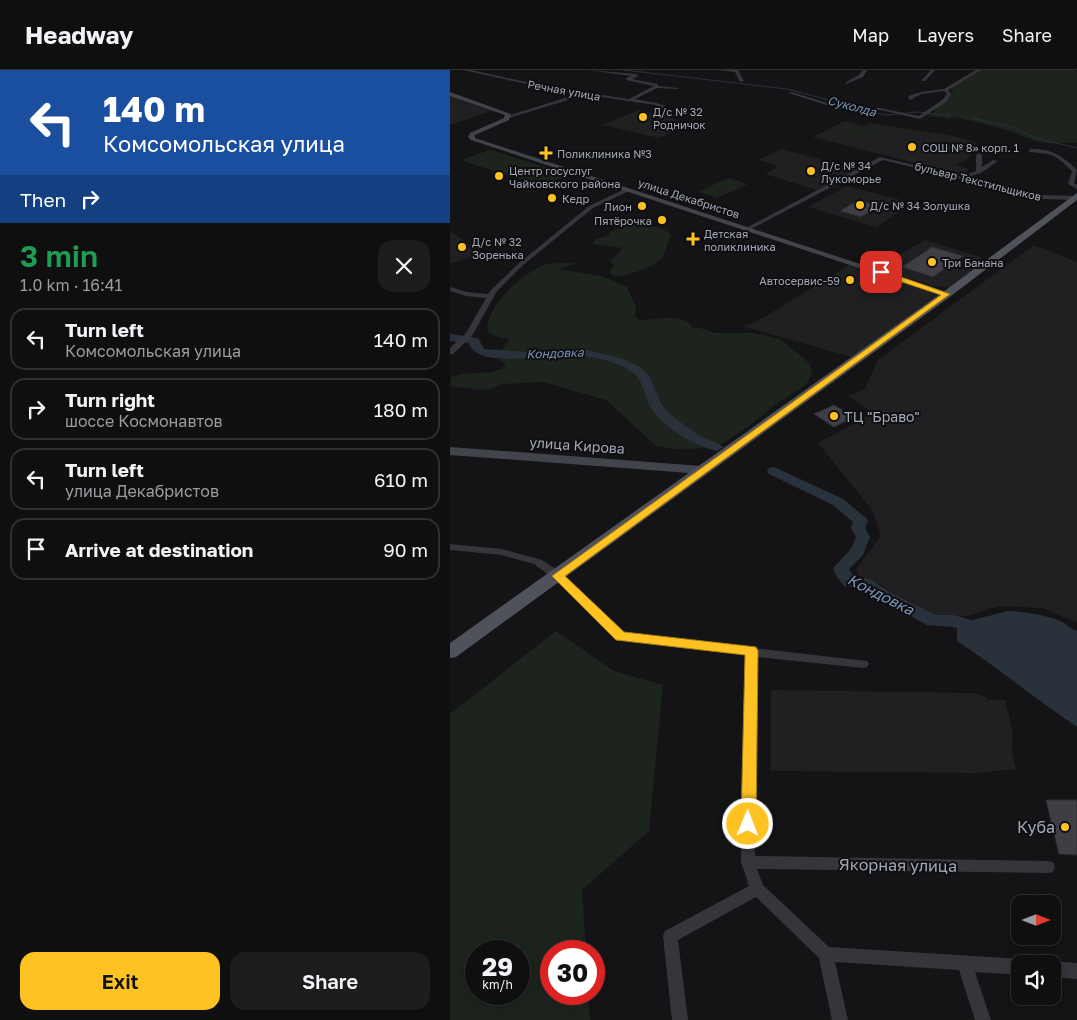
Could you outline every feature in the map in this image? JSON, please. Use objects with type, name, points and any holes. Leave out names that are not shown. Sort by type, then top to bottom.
[{"type":"main road","points":[[450,652],[558,576],[946,294],[1076,197]]},
{"type":"street","name":"Речная улица","points":[[465,70],[584,94],[664,107]]},
{"type":"street","points":[[590,70],[636,75],[628,79],[656,85],[656,87]]},
{"type":"street","points":[[720,70],[738,70],[742,81]]},
{"type":"street","points":[[848,84],[861,76],[866,70]]},
{"type":"street","points":[[922,80],[933,70]]},
{"type":"street","points":[[911,99],[910,97],[920,92],[945,90],[979,70]]},
{"type":"street","points":[[630,100],[656,87],[677,88]]},
{"type":"street","points":[[790,93],[843,109],[880,109],[920,118],[944,101],[948,94],[945,90]]},
{"type":"street","points":[[450,94],[508,114],[508,117],[584,94]]},
{"type":"street","name":"улица Декабристов","points":[[508,117],[471,137],[946,294]]},
{"type":"street","points":[[1031,151],[1054,153],[1061,156],[1075,171],[1071,184],[1077,187]]},
{"type":"street","points":[[979,172],[980,155]]},
{"type":"street","name":"бульвар Текстильщиков","points":[[747,229],[882,158],[1042,197],[1076,197]]},
{"type":"street","points":[[964,178],[979,172],[995,161]]},
{"type":"street","points":[[450,352],[469,334],[492,293],[591,207],[627,190]]},
{"type":"street","points":[[450,289],[466,294],[492,293]]},
{"type":"street","name":"улица Кирова","points":[[450,451],[702,470]]},
{"type":"street","points":[[450,547],[502,552],[538,562],[558,576],[620,637],[863,664]]},
{"type":"street","points":[[752,651],[748,862],[757,889],[826,954],[840,1020]]},
{"type":"street","name":"Якорная улица","points":[[748,862],[1048,867]]},
{"type":"street","points":[[680,1020],[670,936],[757,889]]},
{"type":"street","points":[[826,954],[1011,967]]},
{"type":"street","points":[[965,964],[983,1020]]},
{"type":"street","points":[[1061,970],[1077,971]]},
{"type":"shaded area","points":[[980,70],[1075,70],[1077,72],[1077,143],[1043,143],[974,121],[951,117],[950,119],[926,116],[936,111],[933,110],[949,98],[949,94],[954,90],[949,88]]},
{"type":"shaded area","points":[[450,96],[492,111],[450,125]]},
{"type":"shaded area","name":"Д/с № 32 Родничок","points":[[639,110],[692,124],[659,138],[602,125]]},
{"type":"shaded area","name":"СОШ № 8» корп. 1","points":[[845,121],[865,126],[869,123],[949,135],[972,141],[976,143],[968,159],[956,165],[969,169],[962,175],[813,137]]},
{"type":"shaded area","points":[[843,126],[852,126],[885,134],[885,136],[875,139],[839,130]]},
{"type":"shaded area","points":[[492,149],[570,175],[540,186],[461,160]]},
{"type":"shaded area","name":"Д/с № 34 Лукоморье","points":[[781,149],[856,169],[817,190],[765,174],[778,166],[758,160]]},
{"type":"shaded area","points":[[728,178],[748,184],[717,198],[698,192]]},
{"type":"shaded area","name":"Д/с № 34 Золушка","points":[[847,186],[913,203],[876,227],[808,207]]},
{"type":"shaded area","points":[[633,223],[661,228],[672,234],[659,261],[640,270],[615,277],[609,272],[614,265],[610,262],[623,248],[592,244],[596,239],[610,235],[609,232]]},
{"type":"shaded area","name":"Д/с № 32 Зоренька","points":[[450,231],[480,252],[477,255],[450,264]]},
{"type":"shaded area","points":[[925,240],[988,261],[952,288],[932,286],[877,268]]},
{"type":"shaded area","points":[[1034,245],[1077,262],[1077,622],[1042,608],[999,606],[967,616],[929,619],[880,584],[860,578],[856,569],[881,536],[873,511],[818,443],[874,413],[848,396],[864,390],[878,360]]},
{"type":"shaded area","points":[[576,263],[558,269],[601,276],[627,287],[636,308],[635,316],[640,320],[676,318],[689,323],[694,329],[697,327],[715,333],[755,333],[780,339],[809,363],[812,373],[806,385],[776,404],[748,427],[715,448],[676,449],[656,446],[606,400],[543,382],[500,384],[492,389],[480,390],[450,386],[451,377],[492,372],[506,366],[498,357],[509,339],[494,336],[488,332],[488,323],[498,303],[506,293],[533,270],[541,266]]},
{"type":"shaded area","points":[[851,264],[941,295],[852,357],[742,326],[754,323]]},
{"type":"shaded area","points":[[1008,611],[1048,617],[1063,622],[1077,631],[1077,727],[957,641],[957,629],[953,621],[969,621]]},
{"type":"shaded area","points":[[556,631],[614,671],[663,685],[649,831],[582,890],[585,940],[540,940],[540,1005],[589,1005],[590,1020],[450,1020],[450,714]]},
{"type":"shaded area","points":[[771,690],[974,693],[986,697],[987,700],[1005,700],[1013,733],[1012,752],[1016,769],[977,773],[771,771]]},
{"type":"building","points":[[858,200],[879,206],[861,217],[840,211]]},
{"type":"building","name":"Три Банана","points":[[932,247],[963,256],[933,277],[902,267]]},
{"type":"building","name":"ТЦ \"Браво\"","points":[[834,405],[854,417],[834,427],[814,414]]},
{"type":"building","name":"Куба","points":[[1046,800],[1077,800],[1077,855],[1059,854]]},
{"type":"waterway","name":"Суколда","points":[[624,70],[787,89],[885,115],[918,112],[951,116]]},
{"type":"waterway","name":"Суколда","points":[[972,118],[1015,128],[1035,138],[1077,148]]},
{"type":"waterway","name":"Кондовка","points":[[450,337],[474,340],[476,348],[481,352],[527,355],[577,351],[626,364],[645,378],[654,404],[662,414],[684,432],[717,447]]},
{"type":"waterway","name":"Кондовка","points":[[774,471],[838,502],[861,521],[858,528],[863,537],[858,551],[841,568],[842,573],[850,582],[864,583],[882,595],[933,621],[953,621],[973,626]]},
{"type":"place","name":"Д/с № 32 Родничок","points":[[643,117]]},
{"type":"place","name":"СОШ № 8» корп. 1","points":[[912,147]]},
{"type":"place","name":"Поликлиника №3","points":[[546,153]]},
{"type":"place","name":"Д/с № 34 Лукоморье","points":[[811,171]]},
{"type":"place","name":"Центр госуслуг Чайковского района","points":[[499,176]]},
{"type":"place","name":"Кедр","points":[[552,198]]},
{"type":"place","name":"Д/с № 34 Золушка","points":[[860,205]]},
{"type":"place","name":"Лион","points":[[642,206]]},
{"type":"place","name":"Пятёрочка","points":[[662,220]]},
{"type":"place","name":"Детская поликлиника","points":[[693,239]]},
{"type":"place","name":"Д/с № 32 Зоренька","points":[[462,247]]},
{"type":"place","name":"Три Банана","points":[[932,262]]},
{"type":"place","name":"Автосервис-59","points":[[850,280]]},
{"type":"place","name":"ТЦ \"Браво\"","points":[[834,416]]},
{"type":"place","name":"Куба","points":[[1065,827]]},
{"type":"route","points":[[748,824],[752,651],[620,637],[558,576],[946,294],[881,272]]}]
